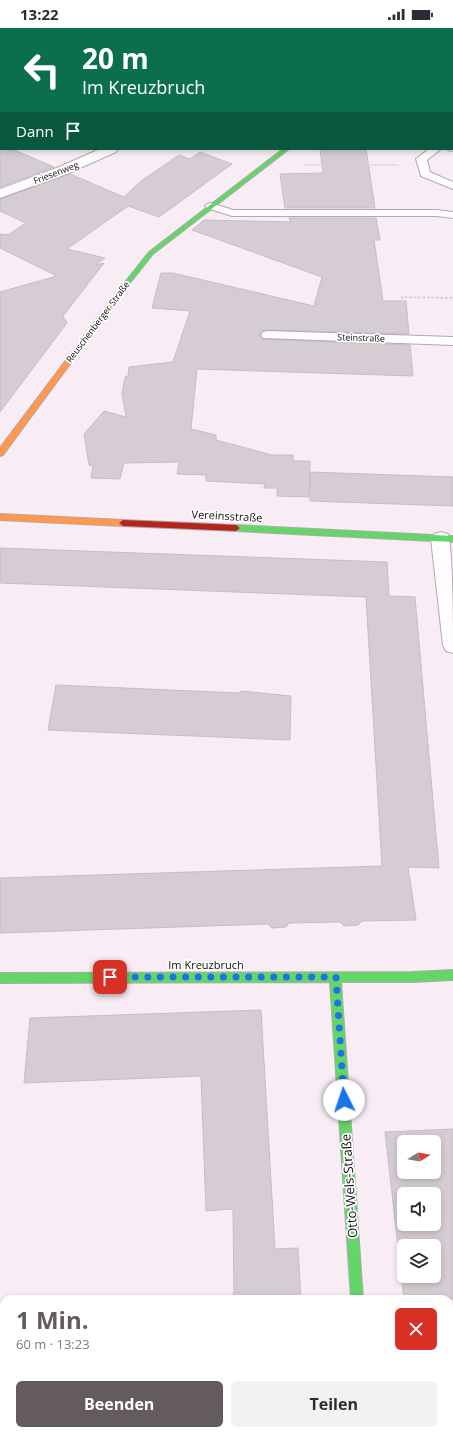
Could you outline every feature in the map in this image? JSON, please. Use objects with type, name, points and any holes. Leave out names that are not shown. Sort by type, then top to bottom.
[{"type":"street","name":"Friesenweg","points":[[0,194],[64,170],[109,150]]},
{"type":"street","name":"Reuschenberger Straße","points":[[0,453],[119,293],[151,253],[285,150]]},
{"type":"street","name":"Vereinsstraße","points":[[0,517],[447,539]]},
{"type":"street","points":[[447,539],[453,645]]},
{"type":"street","name":"Im Kreuzbruch","points":[[0,978],[412,977],[453,975]]},
{"type":"street","name":"Otto-Wels-Straße","points":[[336,977],[356,1295]]},
{"type":"lane","points":[[434,150],[421,159],[425,174],[453,186]]},
{"type":"lane","points":[[211,206],[232,213],[437,213],[453,215]]},
{"type":"lane","name":"Steinstraße","points":[[268,335],[452,341]]},
{"type":"lane","points":[[452,341],[453,355]]},
{"type":"path","points":[[266,164],[423,165]]},
{"type":"path","points":[[406,340],[402,297],[453,298]]},
{"type":"building","points":[[0,150],[14,150],[54,167],[0,187]]},
{"type":"building","points":[[320,150],[366,150],[375,208],[285,208],[280,174],[323,173]]},
{"type":"building","points":[[200,152],[232,164],[159,217],[128,206],[67,249],[105,258],[95,265],[104,263],[63,316],[67,323],[0,412],[0,292],[57,276],[0,248],[0,234],[8,235],[26,223],[0,211],[0,199],[70,174],[124,197],[141,181],[179,155],[190,159]]},
{"type":"building","points":[[289,218],[376,218],[380,240],[374,240],[383,301],[406,301],[409,334],[268,330],[262,331],[260,334],[262,339],[410,345],[413,376],[197,369],[191,429],[216,435],[216,440],[272,455],[293,455],[293,461],[310,461],[309,497],[277,496],[277,488],[264,488],[265,484],[206,481],[206,475],[177,474],[179,462],[124,463],[120,479],[91,478],[93,466],[89,465],[84,434],[104,411],[126,417],[122,394],[125,377],[128,376],[129,367],[173,362],[190,311],[152,308],[161,273],[173,273],[314,306],[322,277],[192,230],[204,220],[291,222]]},
{"type":"building","points":[[310,472],[453,477],[453,506],[310,501]]},
{"type":"building","points":[[0,548],[387,562],[389,596],[415,597],[439,868],[408,867],[416,920],[362,921],[358,925],[344,926],[340,922],[289,923],[286,927],[272,928],[268,924],[0,933],[0,878],[382,866],[366,597],[0,583]]},
{"type":"building","points":[[56,685],[240,693],[241,691],[291,696],[290,740],[48,730]]},
{"type":"building","points":[[261,1010],[275,1249],[298,1248],[301,1295],[234,1295],[233,1209],[206,1211],[201,1076],[24,1083],[30,1018]]},
{"type":"building","points":[[453,1129],[453,1295],[404,1295],[402,1283],[441,1283],[441,1239],[397,1239],[385,1132]]},
{"type":"traffic: fast","points":[[120,292],[151,253],[285,150]]},
{"type":"traffic: fast","points":[[236,528],[453,539]]},
{"type":"traffic: fast","points":[[0,978],[412,977],[453,975]]},
{"type":"traffic: fast","points":[[335,977],[357,1295]]},
{"type":"traffic: slow","points":[[0,453],[120,292]]},
{"type":"traffic: slow","points":[[0,517],[123,523]]},
{"type":"traffic: jam","points":[[123,523],[236,528]]},
{"type":"route","points":[[110,977],[336,977],[344,1100]]}]
